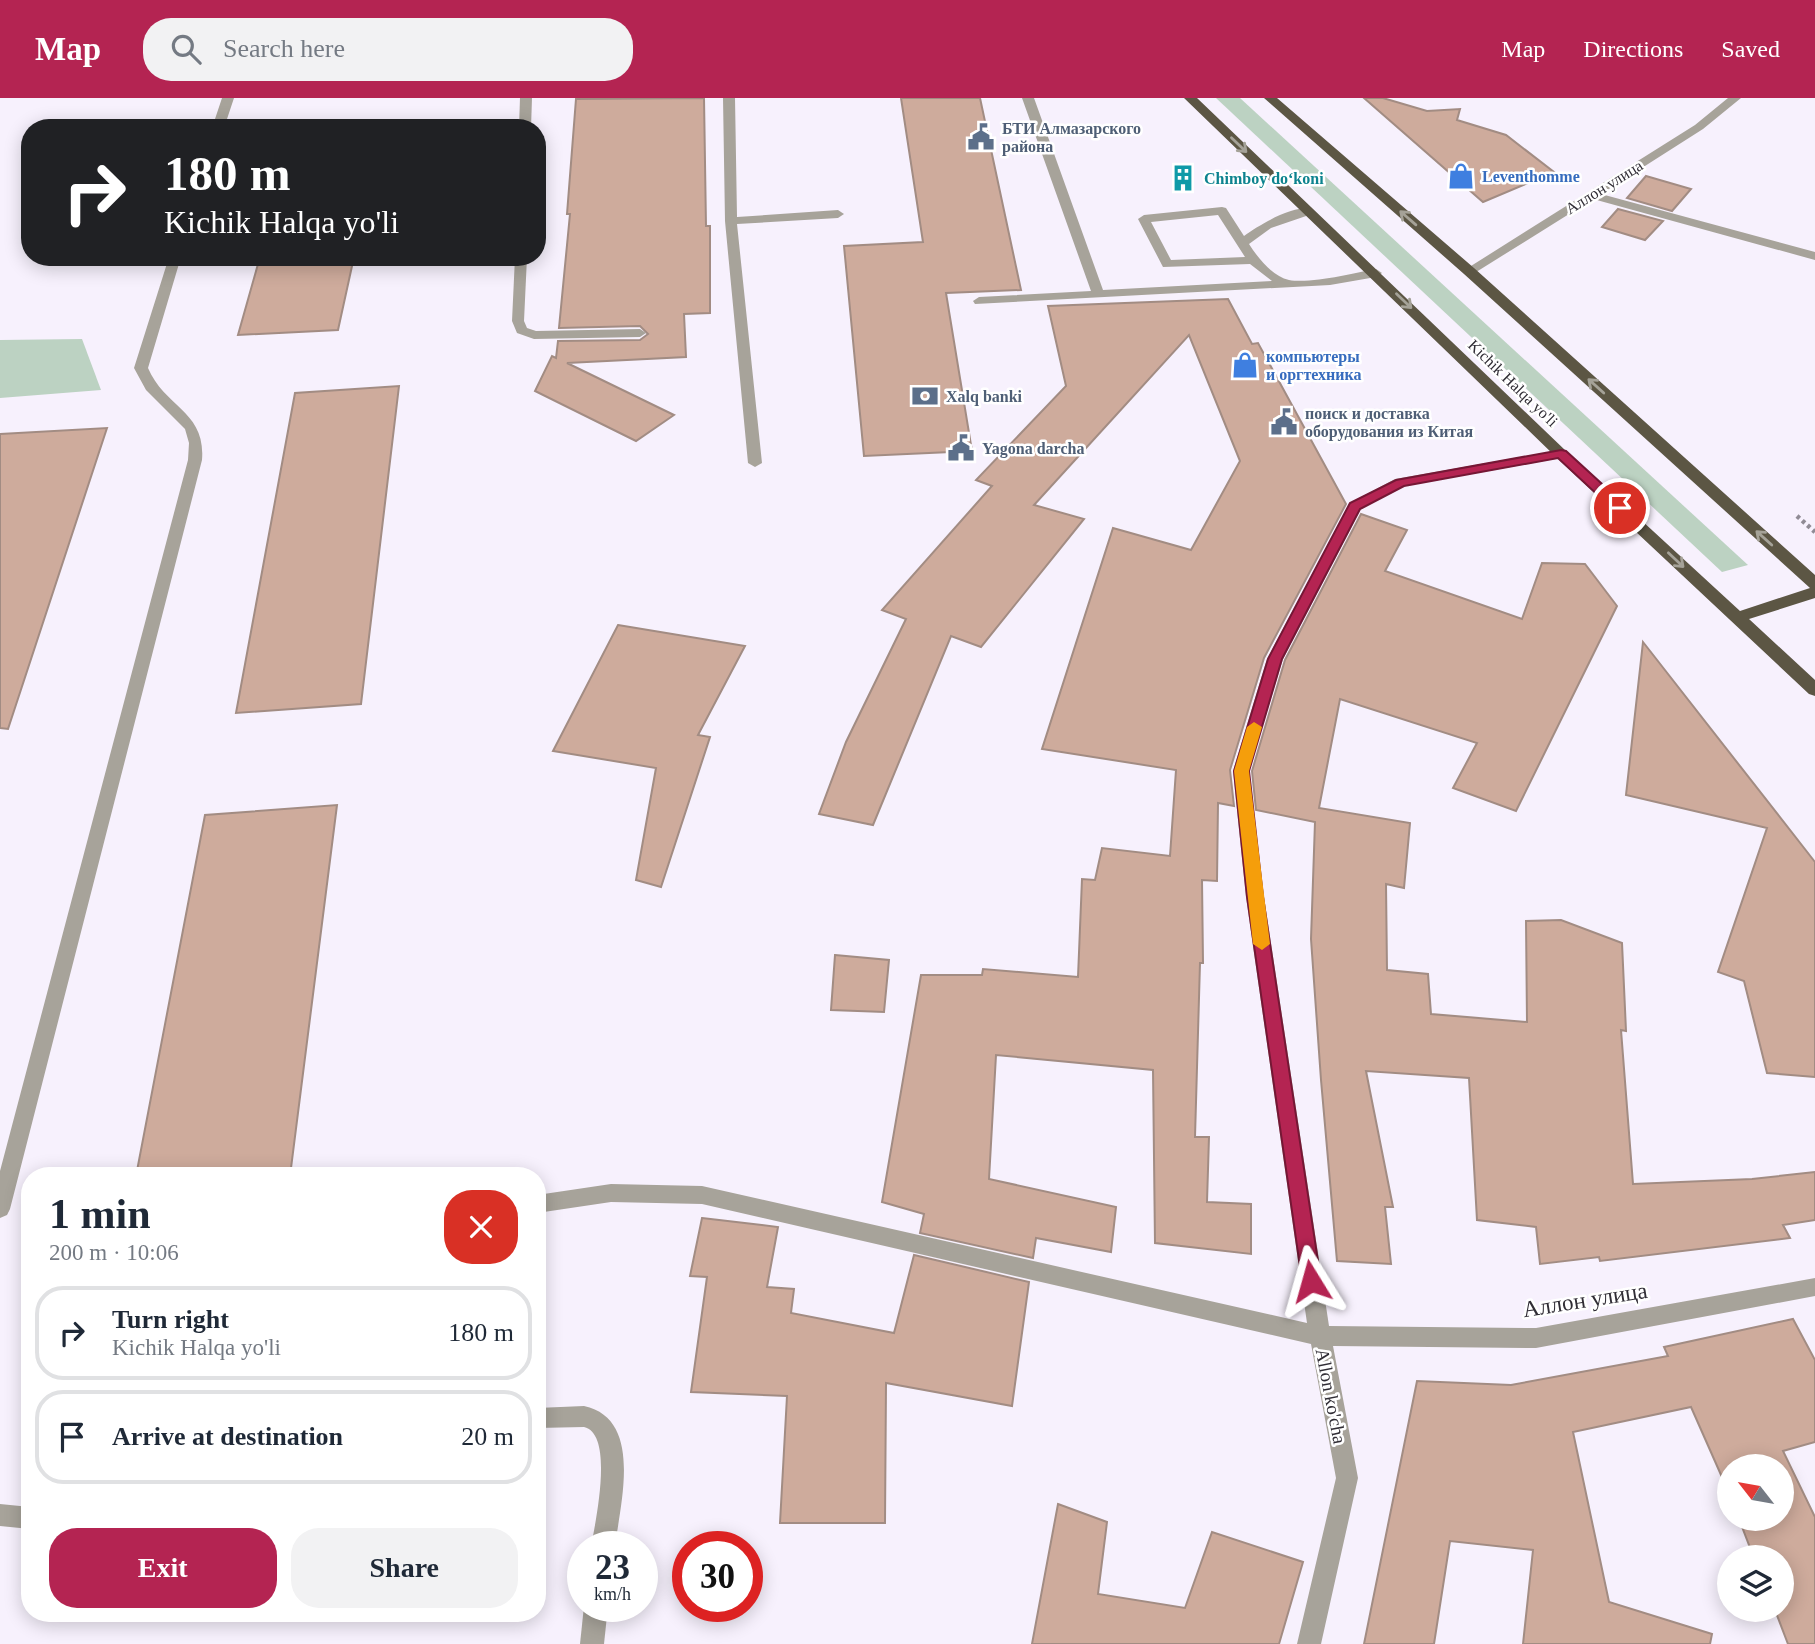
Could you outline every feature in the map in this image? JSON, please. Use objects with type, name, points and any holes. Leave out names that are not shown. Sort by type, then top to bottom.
[{"type":"highway","name":"Kichik Halqa yo'li","points":[[1190,98],[1376,273],[1561,454],[1815,690]]},
{"type":"highway","points":[[1270,98],[1469,271],[1815,584]]},
{"type":"highway","points":[[1738,617],[1815,592]]},
{"type":"street","points":[[221,119],[228,98]]},
{"type":"street","points":[[525,119],[526,98]]},
{"type":"street","points":[[729,98],[731,221],[755,463]]},
{"type":"street","points":[[1028,98],[1098,294]]},
{"type":"street","name":"Аллон улица","points":[[1469,271],[1699,127],[1735,98]]},
{"type":"street","points":[[1593,195],[1815,256]]},
{"type":"street","points":[[1253,260],[1167,264],[1144,219],[1222,211],[1253,260],[1263,270],[1285,283]]},
{"type":"street","points":[[1244,242],[1267,225],[1308,211]]},
{"type":"street","points":[[731,221],[838,214]]},
{"type":"street","points":[[0,1209],[195,460],[196,442],[191,428],[162,402],[145,380],[141,368],[172,266]]},
{"type":"street","points":[[521,266],[518,321],[522,330],[534,335],[640,333]]},
{"type":"street","points":[[979,301],[1330,281],[1376,273]]},
{"type":"street","name":"Allon ko'cha","points":[[1309,1644],[1347,1478],[1320,1336],[1255,897],[1241,771],[1275,659],[1354,506],[1400,482],[1561,454]]},
{"type":"street","name":"Аллон улица","points":[[546,1203],[611,1193],[702,1195],[1320,1336],[1536,1338],[1815,1287]]},
{"type":"street","points":[[546,1418],[595,1420],[608,1430],[613,1451],[605,1531]]},
{"type":"street","points":[[0,1515],[21,1517]]},
{"type":"street","points":[[592,1644],[594,1622]]},
{"type":"green space","points":[[1216,98],[1240,98],[1748,565],[1722,572]]},
{"type":"green space","points":[[82,339],[101,390],[0,398],[0,340]]},
{"type":"building","points":[[704,98],[706,226],[710,226],[710,313],[684,314],[686,357],[567,363],[674,415],[636,441],[535,391],[552,356],[556,358],[558,341],[640,340],[648,334],[640,326],[559,328],[570,214],[567,214],[576,99]]},
{"type":"building","points":[[901,98],[980,98],[1021,290],[946,293],[972,451],[864,456],[844,246],[923,242]]},
{"type":"building","points":[[1364,98],[1383,98],[1427,111],[1460,109],[1457,120],[1506,135],[1554,172],[1483,202]]},
{"type":"building","points":[[1646,176],[1691,189],[1672,211],[1627,198]]},
{"type":"building","points":[[1618,209],[1663,221],[1645,240],[1602,227]]},
{"type":"building","points":[[257,266],[352,266],[338,330],[238,335]]},
{"type":"building","points":[[1228,299],[1252,344],[1258,343],[1346,504],[1264,658],[1230,770],[1234,806],[1218,803],[1217,881],[1202,880],[1203,963],[1200,963],[1195,1137],[1209,1137],[1207,1202],[1251,1204],[1251,1254],[1155,1243],[1153,1070],[996,1055],[989,1179],[1116,1207],[1111,1252],[1036,1238],[1033,1258],[920,1233],[924,1214],[882,1202],[921,975],[982,975],[983,969],[1078,977],[1082,879],[1095,880],[1102,848],[1170,856],[1176,770],[1042,749],[1113,528],[1191,550],[1240,461],[1189,335],[1034,505],[1084,519],[981,647],[951,636],[873,825],[819,814],[846,742],[906,619],[882,610],[992,486],[976,480],[1066,386],[1048,306]]},
{"type":"building","points":[[399,386],[361,704],[236,713],[295,393]]},
{"type":"building","points":[[107,428],[8,729],[0,728],[0,434]]},
{"type":"building","points":[[1361,514],[1407,530],[1385,571],[1522,619],[1542,563],[1585,564],[1617,606],[1516,811],[1453,788],[1477,743],[1340,699],[1319,808],[1410,823],[1404,888],[1386,884],[1387,970],[1428,974],[1431,1014],[1527,1022],[1526,921],[1561,920],[1622,943],[1626,1031],[1621,1030],[1633,1184],[1752,1179],[1815,1172],[1815,1220],[1783,1225],[1790,1238],[1600,1261],[1599,1257],[1540,1264],[1536,1227],[1477,1220],[1469,1078],[1366,1071],[1393,1207],[1385,1207],[1391,1264],[1337,1261],[1311,939],[1315,822],[1256,810],[1252,771],[1285,660]]},
{"type":"building","points":[[618,625],[745,646],[698,735],[710,737],[661,887],[636,880],[656,768],[553,751]]},
{"type":"building","points":[[1643,642],[1815,862],[1815,1077],[1767,1073],[1744,981],[1718,972],[1767,828],[1626,795]]},
{"type":"building","points":[[337,805],[291,1167],[138,1167],[205,815]]},
{"type":"building","points":[[835,955],[889,960],[884,1012],[831,1010]]},
{"type":"building","points":[[702,1218],[778,1227],[767,1287],[794,1289],[791,1313],[894,1333],[914,1255],[1029,1282],[1012,1406],[886,1383],[885,1523],[780,1523],[787,1396],[691,1392],[707,1277],[690,1276]]},
{"type":"building","points":[[1793,1319],[1815,1360],[1815,1442],[1783,1451],[1784,1454],[1717,1454],[1717,1466],[1691,1407],[1573,1432],[1609,1602],[1712,1634],[1710,1644],[1523,1644],[1533,1550],[1450,1541],[1434,1644],[1364,1644],[1417,1381],[1511,1385],[1668,1356],[1664,1347]]},
{"type":"building","points":[[1794,1474],[1815,1517],[1815,1644],[1788,1644],[1780,1622],[1794,1622],[1794,1545],[1749,1545],[1744,1531],[1794,1531]]},
{"type":"building","points":[[1058,1504],[1107,1522],[1098,1594],[1185,1608],[1212,1532],[1303,1562],[1279,1644],[1032,1644]]},
{"type":"slow traffic","points":[[1254,727],[1241,771],[1262,944]]},
{"type":"place","name":"БТИ Алмазарского района","points":[[981,137]]},
{"type":"place","name":"Leventhomme","points":[[1461,176]]},
{"type":"place","name":"Chimboy doʻkoni","points":[[1183,178]]},
{"type":"place","name":"компьютеры и оргтехника","points":[[1245,365]]},
{"type":"place","name":"Xalq banki","points":[[925,396]]},
{"type":"place","name":"поиск и доставка оборудования из Китая","points":[[1284,422]]},
{"type":"place","name":"Yagona darcha","points":[[961,448]]},
{"type":"route","points":[[1311,1281],[1255,897],[1241,771],[1275,659],[1354,506],[1400,482],[1561,454],[1620,508]]}]
